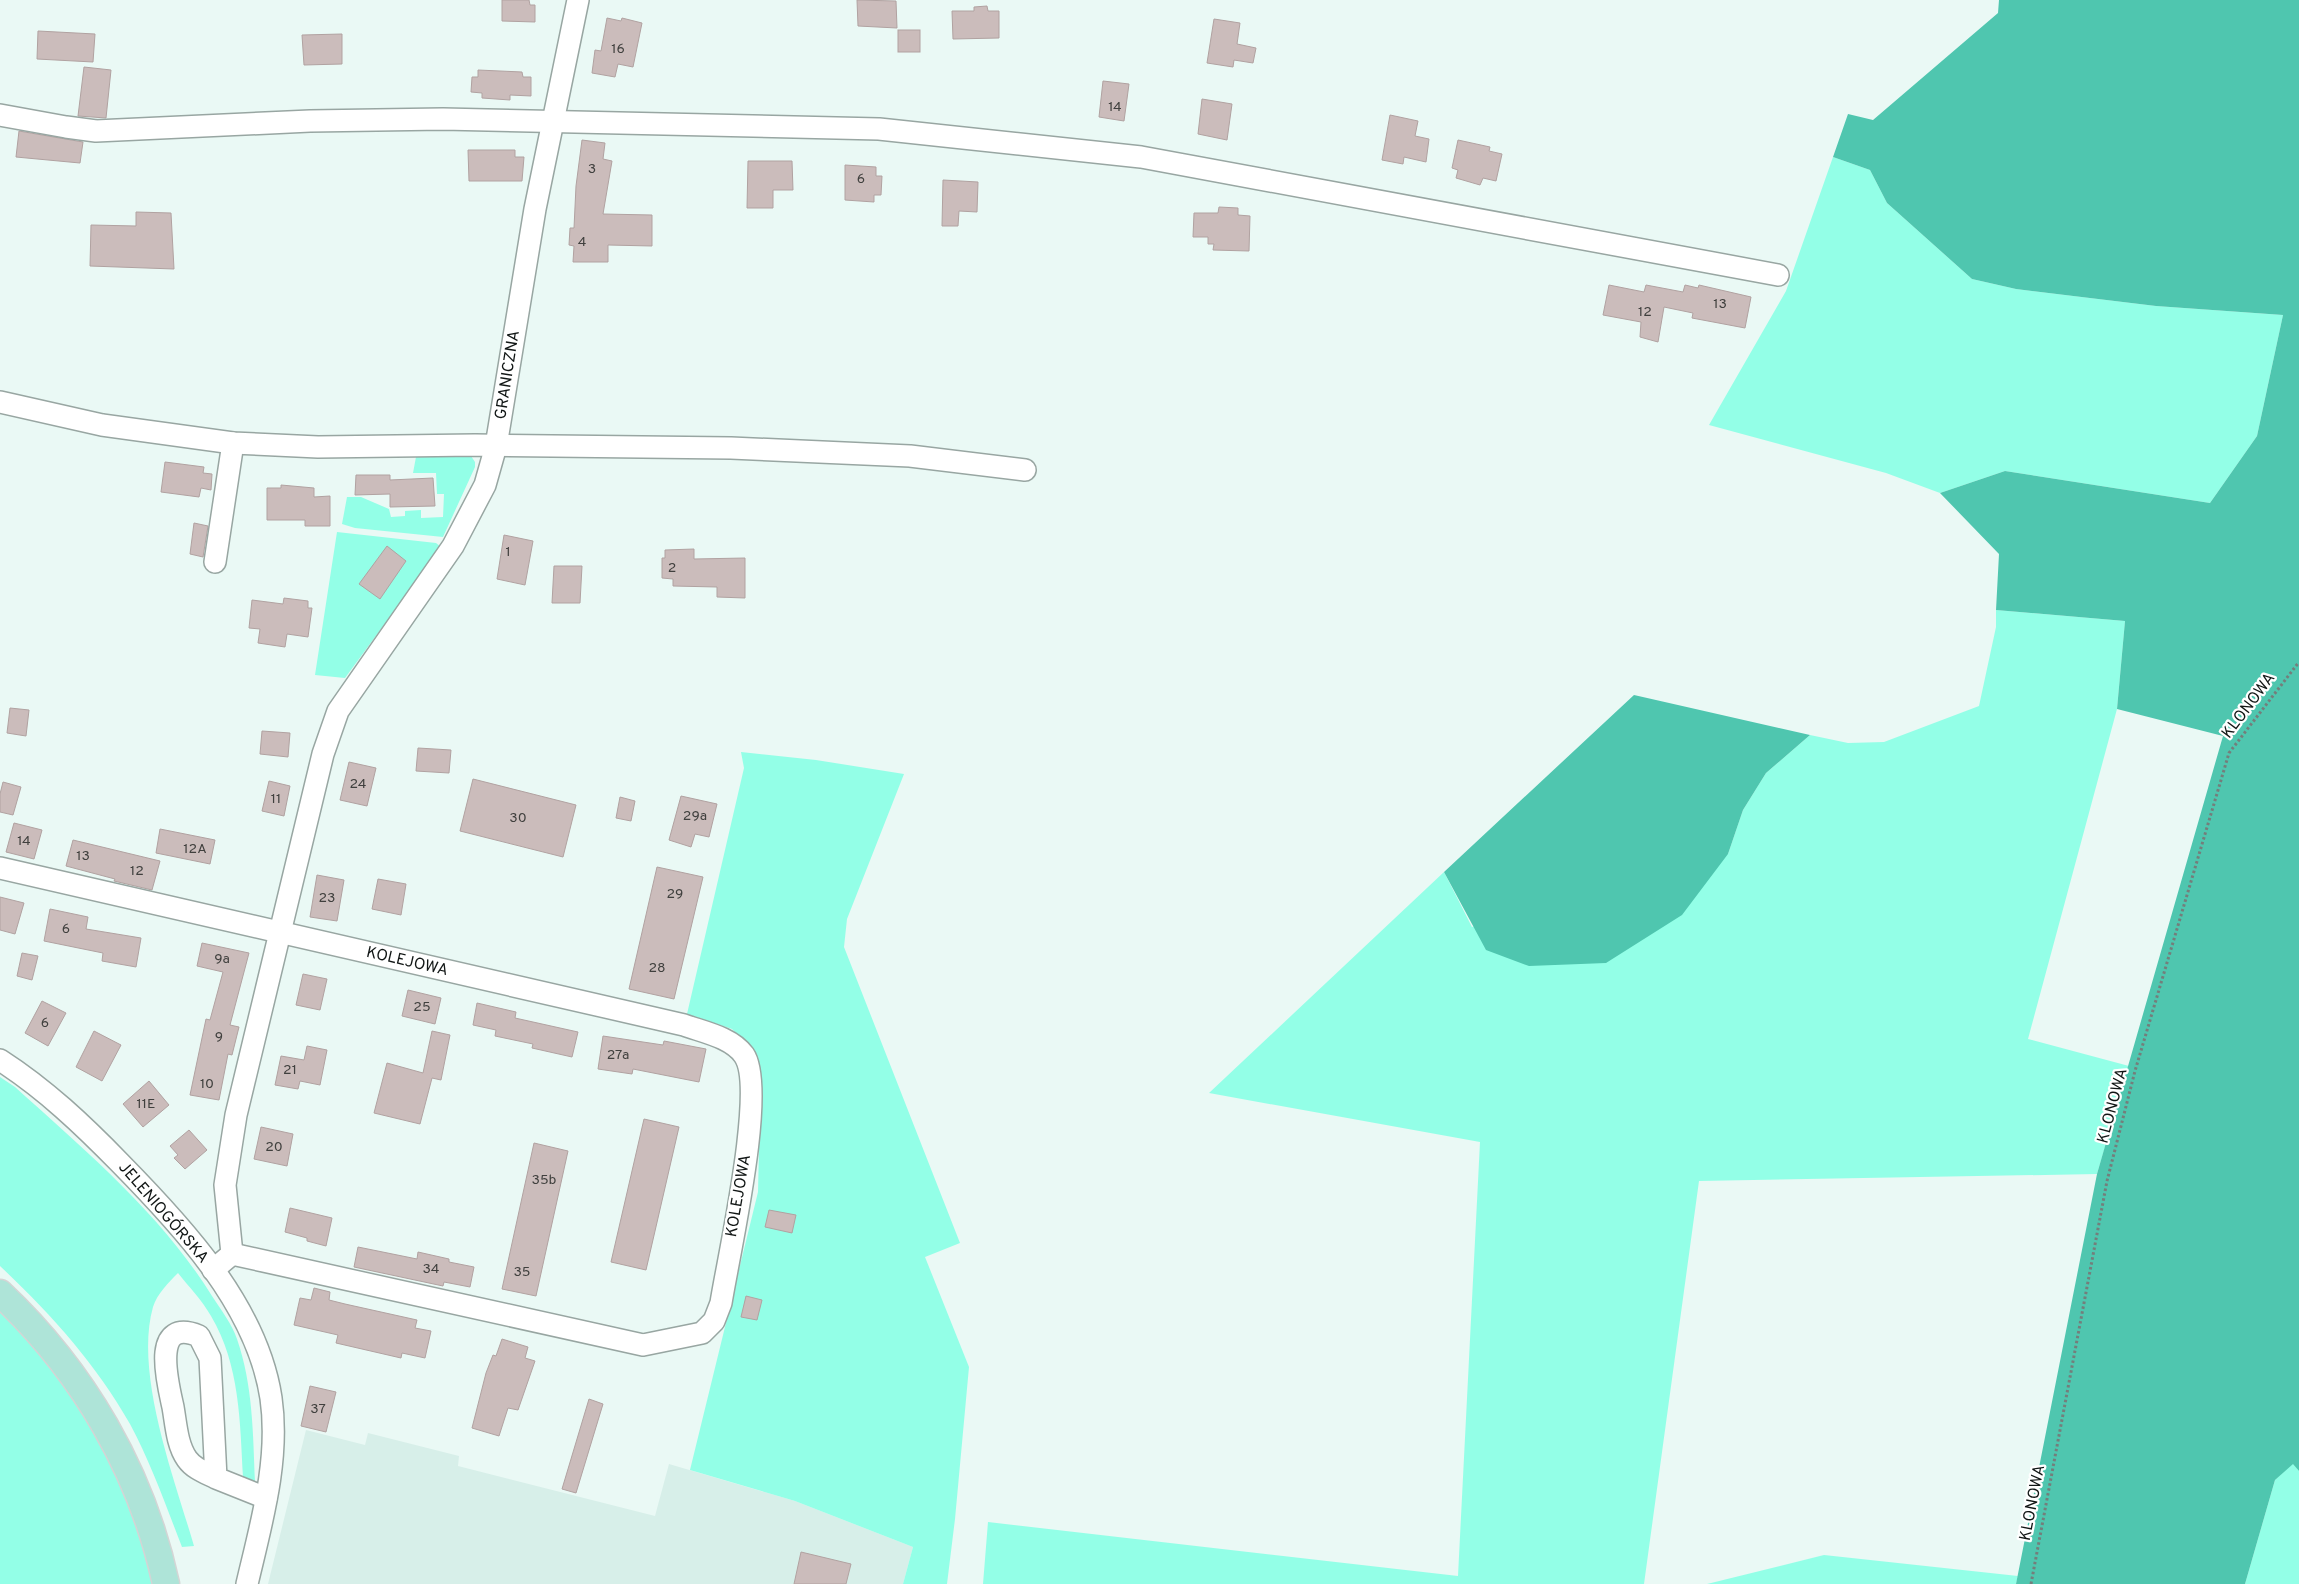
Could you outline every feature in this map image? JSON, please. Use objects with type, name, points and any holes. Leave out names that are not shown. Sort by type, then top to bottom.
[{"type":"main road","points":[[0,1293],[34,1326],[68,1368],[112,1437],[146,1515],[166,1584]]},
{"type":"street","name":"GRANICZNA","points":[[279,933],[323,754],[338,711],[453,546],[485,485],[496,446],[535,209],[578,0]]},
{"type":"street","points":[[0,115],[66,128],[96,131],[310,121],[443,119],[879,129],[1141,157],[1778,275]]},
{"type":"street","points":[[0,402],[102,425],[233,443],[318,447],[496,446],[816,451],[910,456],[1025,470]]},
{"type":"street","points":[[215,562],[233,443]]},
{"type":"street","name":"KOLEJOWA","points":[[0,868],[684,1025],[728,1041],[744,1056],[751,1076],[751,1113],[747,1151],[720,1303],[714,1321],[702,1333],[643,1345],[232,1254]]},
{"type":"street","points":[[213,1270],[232,1254],[225,1185],[226,1176],[236,1115],[279,933]]},
{"type":"street","name":"JELENIOGÓRSKA","points":[[0,1060],[18,1071],[73,1116],[154,1198],[200,1250],[242,1316],[262,1362],[270,1397],[273,1426],[266,1498],[247,1584]]},
{"type":"street","points":[[216,1478],[210,1358],[199,1336],[189,1332],[180,1333],[171,1338],[166,1349],[164,1364],[180,1446],[191,1464],[216,1478],[266,1498]]},
{"type":"path","name":"KLONOWA","points":[[2031,1584],[2106,1181],[2135,1071],[2229,753],[2299,662]]},
{"type":"shaded area","points":[[306,1430],[365,1445],[368,1433],[459,1456],[458,1466],[655,1516],[669,1464],[795,1501],[913,1547],[903,1584],[268,1584]]},
{"type":"green space","points":[[1999,0],[2299,0],[2299,1471],[2293,1464],[2275,1480],[2245,1584],[2016,1584],[2097,1174],[2223,736],[2117,709],[2125,621],[1996,610],[1999,554],[1940,493],[2005,471],[2210,503],[2257,436],[2283,315],[2156,306],[2016,289],[1972,279],[1887,203],[1870,170],[1833,157],[1848,114],[1873,120],[1998,13]]},
{"type":"green space","points":[[1833,157],[1870,170],[1887,203],[1972,279],[2016,289],[2156,306],[2283,315],[2257,436],[2210,503],[2005,471],[1940,493],[1886,473],[1709,425],[1786,291]]},
{"type":"green space","points":[[471,456],[475,462],[475,467],[443,537],[355,528],[342,524],[347,497],[361,497],[389,509],[391,517],[405,516],[405,511],[421,510],[421,518],[443,517],[444,494],[437,494],[436,473],[413,473],[416,457]]},
{"type":"green space","points":[[337,532],[436,543],[441,547],[345,678],[315,675]]},
{"type":"green space","points":[[1996,610],[2125,621],[2117,709],[2028,1039],[2129,1066],[2097,1174],[1699,1181],[1644,1584],[983,1584],[988,1522],[1458,1576],[1480,1142],[1209,1093],[1444,872],[1472,927],[1728,854],[1743,810],[1766,773],[1810,735],[1848,743],[1884,742],[1979,706],[1996,627]]},
{"type":"green space","points":[[1634,695],[1810,735],[1766,773],[1743,810],[1728,854],[1682,915],[1606,963],[1529,966],[1486,950],[1444,872]]},
{"type":"green space","points":[[741,752],[816,760],[904,774],[847,919],[844,947],[960,1243],[925,1257],[969,1367],[947,1584],[903,1584],[913,1547],[795,1501],[690,1470],[758,1192],[760,1106],[741,1039],[732,1029],[687,1014],[744,768]]},
{"type":"green space","points":[[0,1077],[15,1087],[96,1160],[146,1211],[192,1266],[235,1333],[242,1356],[249,1392],[253,1428],[255,1482],[243,1477],[237,1394],[228,1354],[211,1316],[200,1299],[178,1273],[160,1293],[153,1307],[149,1334],[149,1363],[153,1395],[159,1427],[194,1546],[182,1547],[145,1454],[117,1402],[71,1340],[37,1302],[0,1266]]},
{"type":"green space","points":[[0,1309],[60,1381],[95,1433],[110,1460],[135,1518],[154,1584],[0,1584]]},
{"type":"green space","points":[[2293,1463],[2299,1471],[2299,1584],[2245,1584],[2275,1480]]},
{"type":"green space","points":[[1824,1555],[2018,1576],[2016,1584],[1707,1584]]},
{"type":"building","points":[[502,0],[529,0],[530,5],[535,5],[535,22],[502,21]]},
{"type":"building","points":[[857,0],[896,1],[897,28],[858,26]]},
{"type":"building","points":[[987,6],[988,11],[999,11],[999,38],[953,39],[952,11],[974,11],[974,7]]},
{"type":"building","points":[[607,18],[621,21],[622,18],[642,23],[633,67],[618,64],[615,77],[592,73],[595,50],[601,51]]},
{"type":"building","points":[[1214,19],[1240,23],[1237,44],[1256,48],[1253,63],[1234,60],[1233,67],[1207,63]]},
{"type":"building","points":[[898,30],[920,30],[920,52],[898,52]]},
{"type":"building","points":[[38,31],[95,34],[93,62],[37,59]]},
{"type":"building","points":[[342,34],[342,64],[304,65],[302,35]]},
{"type":"building","points":[[84,67],[111,70],[106,118],[78,116]]},
{"type":"building","points":[[478,70],[522,72],[523,77],[531,77],[531,96],[510,95],[510,100],[482,98],[482,93],[471,92],[472,77],[478,77]]},
{"type":"building","points":[[1103,81],[1129,84],[1124,121],[1099,117]]},
{"type":"building","points":[[1202,99],[1232,104],[1227,140],[1198,134]]},
{"type":"building","points":[[1390,115],[1418,121],[1415,136],[1429,139],[1426,162],[1404,157],[1403,164],[1382,160]]},
{"type":"building","points":[[19,131],[83,142],[80,163],[16,157]]},
{"type":"building","points":[[582,140],[605,143],[603,159],[612,161],[603,214],[652,215],[652,246],[608,245],[608,262],[573,262],[574,246],[569,245],[570,228],[574,228],[576,186]]},
{"type":"building","points":[[1458,140],[1490,147],[1489,151],[1502,154],[1496,181],[1483,178],[1480,185],[1456,178],[1458,170],[1452,168]]},
{"type":"building","points":[[468,150],[515,150],[515,157],[524,157],[522,181],[469,181]]},
{"type":"building","points":[[748,161],[792,161],[793,190],[773,190],[773,208],[747,208]]},
{"type":"building","points":[[845,165],[876,167],[876,176],[882,176],[881,195],[874,195],[874,202],[845,200]]},
{"type":"building","points":[[943,180],[978,182],[977,212],[959,211],[958,226],[942,226]]},
{"type":"building","points":[[1219,207],[1238,208],[1238,215],[1250,216],[1249,251],[1213,250],[1214,244],[1208,244],[1208,237],[1193,237],[1194,213],[1218,213]]},
{"type":"building","points":[[136,212],[171,213],[174,269],[90,266],[91,225],[136,226]]},
{"type":"building","points":[[1609,285],[1644,292],[1646,285],[1683,292],[1685,285],[1698,288],[1699,285],[1751,297],[1745,328],[1692,318],[1693,313],[1664,307],[1658,342],[1640,337],[1641,322],[1603,315]]},
{"type":"building","points":[[165,462],[204,467],[203,473],[212,474],[211,490],[201,488],[199,497],[161,492]]},
{"type":"building","points":[[356,475],[390,475],[390,480],[433,478],[435,506],[390,507],[390,494],[355,495]]},
{"type":"building","points":[[281,485],[314,488],[314,497],[330,496],[330,526],[305,526],[305,520],[267,520],[267,488],[281,488]]},
{"type":"building","points":[[194,523],[208,526],[203,557],[190,554]]},
{"type":"building","points":[[504,535],[533,541],[525,585],[497,579]]},
{"type":"building","points":[[387,546],[406,561],[380,599],[359,584]]},
{"type":"building","points":[[694,549],[694,559],[745,558],[745,598],[717,597],[717,587],[673,586],[673,579],[662,578],[662,558],[665,558],[665,550]]},
{"type":"building","points":[[554,566],[582,566],[580,603],[552,603]]},
{"type":"building","points":[[284,598],[308,601],[308,608],[312,608],[308,637],[287,634],[285,647],[258,643],[260,629],[249,628],[252,600],[283,604]]},
{"type":"building","points":[[10,708],[29,710],[26,736],[7,733]]},
{"type":"building","points":[[262,731],[290,733],[288,757],[260,754]]},
{"type":"building","points":[[418,748],[451,750],[449,773],[416,771]]},
{"type":"building","points":[[349,762],[376,768],[367,806],[340,800]]},
{"type":"building","points":[[473,779],[576,805],[563,857],[460,831]]},
{"type":"building","points":[[269,781],[290,786],[284,816],[262,811]]},
{"type":"building","points":[[3,782],[21,787],[13,815],[0,812],[0,794]]},
{"type":"building","points":[[681,796],[717,804],[709,837],[695,834],[691,847],[669,840]]},
{"type":"building","points":[[620,797],[635,801],[631,821],[616,818]]},
{"type":"building","points":[[14,823],[42,830],[34,859],[6,852]]},
{"type":"building","points":[[160,829],[215,840],[210,864],[156,853]]},
{"type":"building","points":[[73,840],[160,861],[152,890],[114,881],[115,879],[66,866]]},
{"type":"building","points":[[657,867],[703,877],[674,999],[629,989]]},
{"type":"building","points":[[317,875],[344,880],[337,921],[310,917]]},
{"type":"building","points":[[378,879],[406,884],[401,915],[372,909]]},
{"type":"building","points":[[0,897],[24,903],[15,934],[0,930]]},
{"type":"building","points":[[50,909],[88,917],[86,929],[141,938],[136,967],[102,961],[103,953],[44,941]]},
{"type":"building","points":[[202,943],[249,953],[230,1025],[239,1027],[232,1055],[228,1054],[219,1100],[190,1095],[206,1019],[210,1020],[223,972],[197,966]]},
{"type":"building","points":[[22,953],[38,956],[32,980],[17,976]]},
{"type":"building","points":[[303,974],[327,979],[320,1010],[296,1005]]},
{"type":"building","points":[[408,990],[441,998],[435,1024],[402,1016]]},
{"type":"building","points":[[42,1001],[66,1013],[48,1046],[25,1033]]},
{"type":"building","points":[[477,1003],[516,1012],[515,1018],[578,1032],[572,1057],[532,1048],[533,1044],[495,1036],[496,1030],[473,1025]]},
{"type":"building","points":[[94,1031],[121,1045],[102,1081],[76,1067]]},
{"type":"building","points":[[432,1031],[450,1035],[441,1080],[432,1078],[420,1124],[374,1113],[387,1063],[423,1073]]},
{"type":"building","points":[[603,1036],[663,1045],[664,1041],[706,1049],[699,1082],[633,1069],[632,1074],[598,1069]]},
{"type":"building","points":[[307,1046],[327,1050],[320,1085],[300,1081],[298,1089],[275,1085],[281,1056],[304,1060]]},
{"type":"building","points":[[149,1081],[169,1105],[143,1127],[123,1104]]},
{"type":"building","points":[[644,1119],[679,1127],[646,1270],[611,1262]]},
{"type":"building","points":[[261,1127],[293,1134],[287,1166],[254,1159]]},
{"type":"building","points":[[189,1130],[207,1150],[185,1169],[174,1158],[178,1155],[170,1146]]},
{"type":"building","points":[[534,1143],[568,1151],[536,1296],[502,1289]]},
{"type":"building","points":[[290,1208],[332,1218],[326,1246],[285,1232]]},
{"type":"building","points":[[769,1210],[796,1215],[792,1233],[765,1227]]},
{"type":"building","points":[[358,1247],[417,1259],[418,1252],[449,1259],[449,1262],[474,1267],[470,1287],[444,1282],[443,1286],[354,1267]]},
{"type":"building","points":[[314,1288],[330,1292],[329,1300],[417,1320],[415,1328],[431,1331],[425,1358],[402,1353],[401,1358],[336,1343],[338,1335],[294,1325],[300,1298],[311,1300]]},
{"type":"building","points":[[746,1296],[762,1300],[757,1320],[741,1317]]},
{"type":"building","points":[[502,1339],[528,1347],[525,1358],[535,1361],[518,1410],[508,1408],[499,1436],[472,1428],[486,1373],[493,1355],[496,1356]]},
{"type":"building","points":[[310,1386],[336,1392],[326,1432],[301,1426]]},
{"type":"building","points":[[589,1399],[603,1404],[576,1493],[562,1489]]},
{"type":"building","points":[[801,1552],[851,1564],[846,1584],[794,1584]]}]
